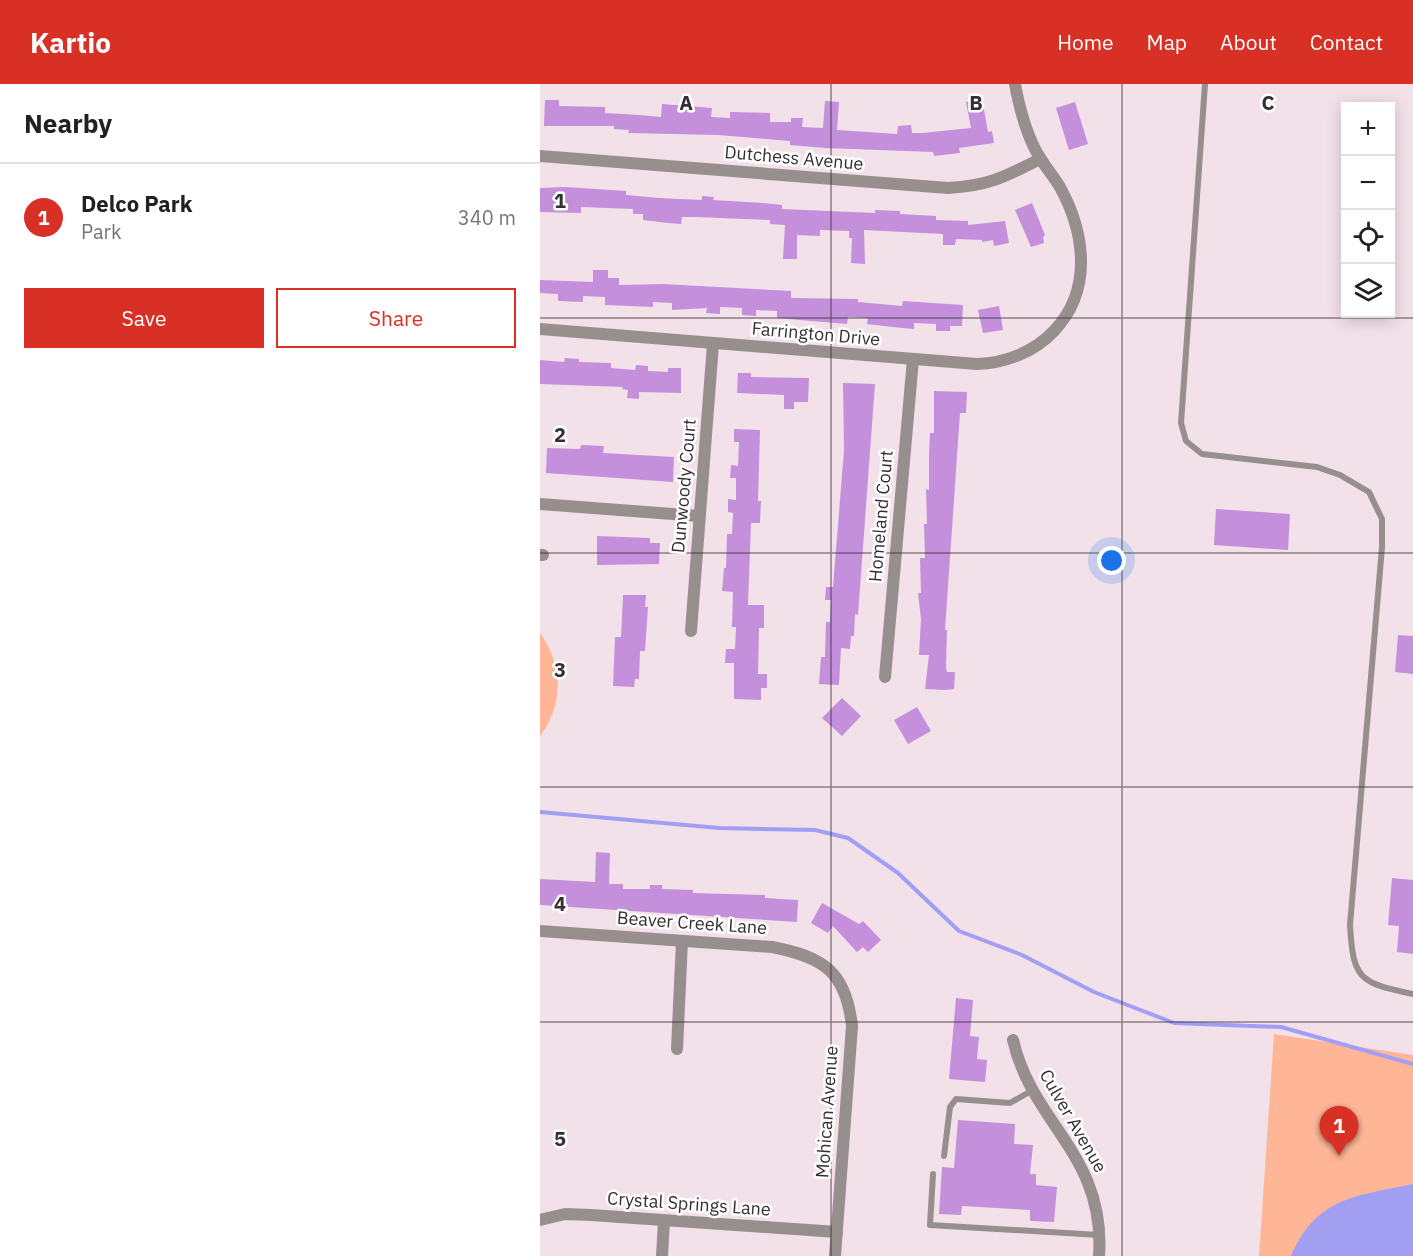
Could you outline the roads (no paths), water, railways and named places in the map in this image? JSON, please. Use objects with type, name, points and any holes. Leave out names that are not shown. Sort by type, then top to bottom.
[{"type":"street","points":[[1015,84],[1021,111],[1040,159]]},
{"type":"street","name":"Dutchess Avenue","points":[[540,156],[948,188],[978,186],[1000,179],[1040,159]]},
{"type":"street","name":"Farrington Drive","points":[[540,329],[977,364],[1008,359],[1033,348],[1050,335],[1070,310],[1082,272],[1077,229],[1059,186],[1040,159]]},
{"type":"street","name":"Dunwoody Court","points":[[691,631],[713,344]]},
{"type":"street","name":"Homeland Court","points":[[885,677],[913,359]]},
{"type":"street","points":[[540,504],[699,516]]},
{"type":"street","name":"Beaver Creek Lane","points":[[540,931],[682,940],[795,951],[824,964],[834,974]]},
{"type":"street","points":[[677,1048],[682,940]]},
{"type":"street","name":"Mohican Avenue","points":[[834,974],[845,990],[852,1026],[835,1256]]},
{"type":"street","name":"Culver Avenue","points":[[1013,1040],[1021,1067],[1084,1171],[1095,1203],[1099,1256]]},
{"type":"street","name":"Crystal Springs Lane","points":[[540,1220],[565,1214],[837,1232]]},
{"type":"street","points":[[662,1256],[664,1221]]},
{"type":"lane","points":[[1205,84],[1180,423],[1186,441],[1202,454],[1317,467],[1340,475],[1369,492],[1382,519],[1382,547],[1350,925],[1352,957],[1359,975],[1376,985],[1413,994]]},
{"type":"lane","points":[[944,1156],[950,1107],[956,1099],[1010,1103],[1033,1089]]},
{"type":"lane","points":[[933,1174],[930,1225],[1099,1235]]},
{"type":"waterway","points":[[540,812],[719,828],[815,830],[848,838],[898,873],[959,931],[1022,955],[1094,992],[1174,1023],[1281,1027],[1413,1064]]},
{"type":"place","name":"Delco Park","points":[[1339,1156]]}]
